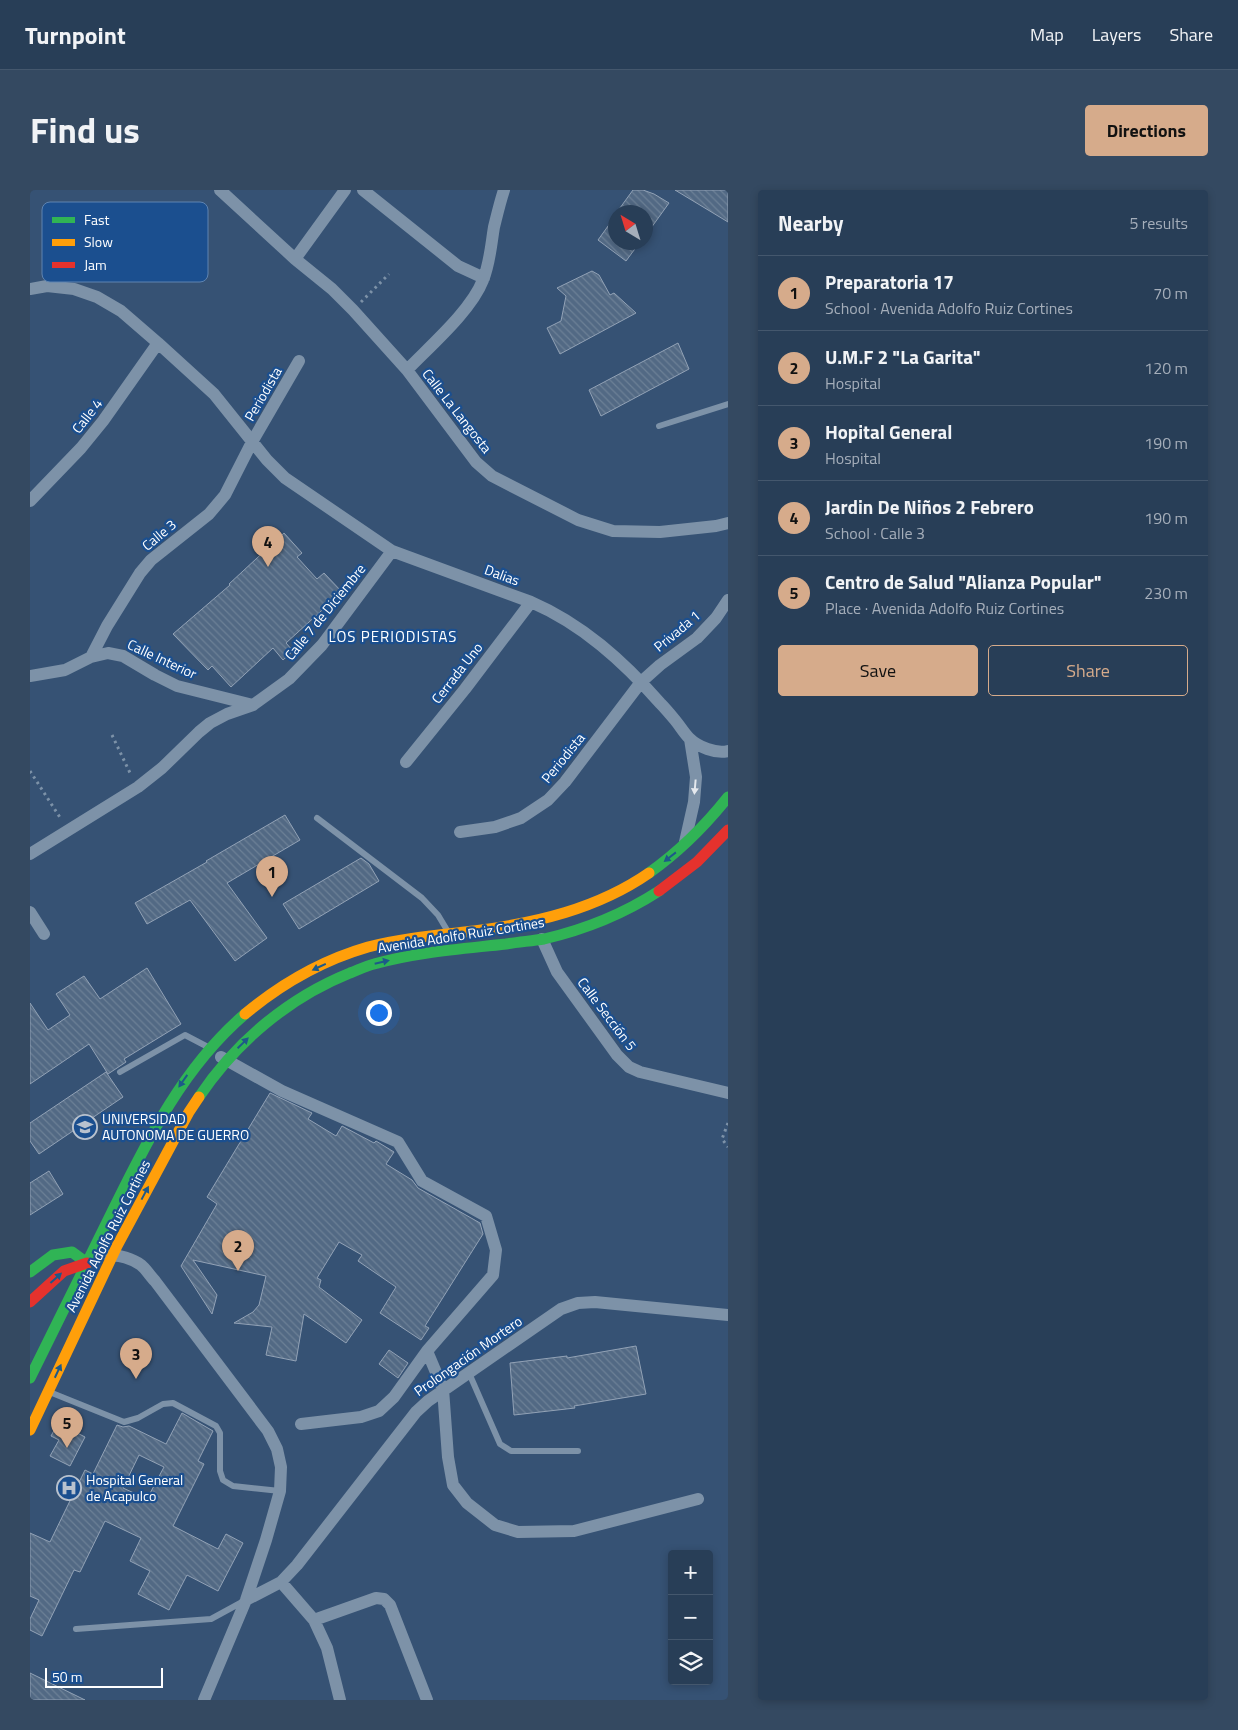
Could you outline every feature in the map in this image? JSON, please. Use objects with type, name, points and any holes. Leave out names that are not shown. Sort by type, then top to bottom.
[{"type":"main road","name":"Avenida Adolfo Ruiz Cortines","points":[[30,1378],[150,1135],[174,1092],[194,1065],[222,1034],[255,1006],[297,978],[342,957],[384,944],[532,922],[576,910],[610,895],[650,873],[685,846],[728,797]]},
{"type":"main road","name":"Avenida Adolfo Ruiz Cortines","points":[[30,1430],[113,1255],[189,1112],[215,1073],[243,1042],[286,1007],[328,982],[374,964],[410,956],[542,939],[572,931],[616,914],[657,892],[697,862],[728,830]]},
{"type":"main road","points":[[30,1272],[53,1255],[72,1252],[87,1263]]},
{"type":"main road","points":[[30,1302],[64,1271],[87,1263]]},
{"type":"street","name":"Calle La Langosta","points":[[220,190],[295,259],[332,289],[353,310],[407,370],[476,462],[492,476],[578,520],[613,531],[660,532],[728,523]]},
{"type":"street","points":[[295,259],[344,190]]},
{"type":"street","points":[[363,190],[458,266],[484,278]]},
{"type":"street","points":[[407,370],[458,316],[479,289],[484,278],[504,190]]},
{"type":"street","name":"Dalias","points":[[30,289],[48,286],[74,289],[97,297],[121,311],[214,394],[252,442],[285,478],[392,551],[531,602],[548,609],[580,628],[605,648],[641,682],[690,739],[707,749],[728,751]]},
{"type":"street","name":"Calle 4","points":[[30,501],[81,448],[103,421],[158,343]]},
{"type":"street","name":"Periodista","points":[[252,442],[299,361]]},
{"type":"street","name":"Calle 3","points":[[92,657],[107,626],[140,573],[151,560],[209,514],[225,495],[252,442]]},
{"type":"street","name":"Calle 7 de Diciembre","points":[[30,854],[138,787],[162,768],[210,723],[227,714],[253,705],[290,679],[322,645],[392,551]]},
{"type":"street","name":"Privada 1","points":[[641,682],[660,665],[697,638],[716,618],[728,600]]},
{"type":"street","name":"Cerrada Uno","points":[[406,762],[465,689],[531,602]]},
{"type":"street","name":"Calle Interior","points":[[30,676],[65,670],[92,657],[108,653],[122,656],[177,686],[253,705]]},
{"type":"street","name":"Periodista","points":[[460,832],[495,827],[522,818],[548,800],[565,782],[641,682]]},
{"type":"street","points":[[685,846],[694,802],[696,777],[690,739]]},
{"type":"street","points":[[30,912],[44,934]]},
{"type":"street","name":"Calle Sección 5","points":[[542,939],[557,972],[617,1055],[629,1067],[640,1072],[728,1093]]},
{"type":"street","points":[[209,1048],[226,1060],[282,1091],[398,1142],[422,1182],[486,1216],[496,1250],[492,1275],[426,1351],[394,1397],[379,1411],[361,1416],[300,1424]]},
{"type":"street","points":[[87,1263],[113,1255],[141,1264],[264,1425],[277,1449],[282,1467],[280,1491],[246,1600],[204,1700]]},
{"type":"street","name":"Prolongación Mortero","points":[[246,1600],[281,1582],[297,1565],[416,1412],[443,1390],[561,1309],[578,1303],[595,1302],[728,1315]]},
{"type":"street","points":[[426,1351],[443,1390],[448,1457],[453,1485],[467,1503],[495,1525],[518,1532],[574,1531],[698,1499]]},
{"type":"street","points":[[281,1582],[314,1620],[327,1648],[340,1700]]},
{"type":"street","points":[[314,1620],[376,1598],[384,1599],[390,1605],[427,1700]]},
{"type":"lane","points":[[660,426],[728,404]]},
{"type":"lane","points":[[317,818],[422,898],[438,915],[449,934]]},
{"type":"lane","points":[[120,1072],[185,1034],[209,1048]]},
{"type":"lane","points":[[469,1373],[500,1444],[511,1451],[578,1451]]},
{"type":"lane","points":[[48,1392],[124,1422],[138,1418],[163,1404],[173,1403],[216,1426],[220,1433],[220,1472],[223,1480],[233,1486],[280,1491]]},
{"type":"lane","points":[[76,1629],[211,1619],[246,1600]]},
{"type":"path","points":[[353,310],[389,274]]},
{"type":"path","points":[[112,735],[138,787]]},
{"type":"path","points":[[30,771],[68,830]]},
{"type":"path","points":[[728,1123],[722,1138],[728,1146]]},
{"type":"building","points":[[633,190],[643,190],[669,203],[653,225],[653,205],[622,205]]},
{"type":"building","points":[[675,190],[728,190],[728,222]]},
{"type":"building","points":[[608,226],[608,248],[598,240]]},
{"type":"building","points":[[611,250],[634,250],[626,261]]},
{"type":"building","points":[[592,271],[599,275],[610,295],[614,293],[636,313],[560,354],[547,328],[561,321],[566,296],[557,288]]},
{"type":"building","points":[[678,343],[689,369],[601,416],[589,390]]},
{"type":"building","points":[[284,533],[302,553],[297,557],[317,579],[324,573],[342,592],[286,643],[293,651],[283,660],[273,648],[231,687],[212,666],[208,670],[173,634],[230,585]]},
{"type":"building","points":[[285,815],[300,840],[227,883],[267,938],[235,961],[190,900],[147,924],[135,903]]},
{"type":"building","points":[[361,858],[369,864],[379,881],[299,929],[283,904]]},
{"type":"building","points":[[147,968],[181,1024],[124,1059],[126,1062],[108,1074],[89,1044],[30,1084],[30,1003],[48,1030],[70,1015],[56,994],[84,976],[100,999]]},
{"type":"building","points":[[106,1072],[123,1097],[39,1154],[30,1141],[30,1123]]},
{"type":"building","points":[[270,1093],[312,1113],[308,1119],[336,1136],[342,1126],[374,1143],[376,1141],[394,1152],[386,1164],[412,1180],[418,1188],[480,1223],[483,1234],[425,1326],[429,1328],[421,1340],[380,1313],[396,1287],[358,1261],[362,1255],[339,1242],[317,1278],[321,1280],[319,1287],[362,1320],[346,1343],[304,1314],[296,1361],[266,1355],[272,1327],[234,1323],[253,1312],[259,1305],[266,1276],[193,1260],[217,1295],[212,1314],[181,1266],[217,1204],[207,1197]]},
{"type":"building","points":[[49,1171],[63,1194],[30,1215],[30,1183]]},
{"type":"building","points":[[636,1346],[646,1394],[574,1406],[575,1408],[514,1415],[510,1363],[567,1356],[567,1358]]},
{"type":"building","points":[[389,1350],[408,1363],[398,1378],[379,1364]]},
{"type":"building","points":[[182,1413],[213,1431],[198,1461],[204,1464],[173,1526],[218,1549],[226,1534],[243,1543],[218,1591],[187,1575],[169,1610],[138,1594],[150,1571],[130,1561],[141,1538],[105,1521],[80,1572],[74,1570],[42,1636],[30,1630],[30,1619],[39,1600],[30,1596],[30,1533],[50,1542],[85,1470],[93,1474],[117,1425],[129,1426],[166,1444]],"holes":[[[139,1455],[164,1467],[147,1499],[123,1488]]]},
{"type":"building","points":[[58,1423],[85,1437],[70,1466],[50,1456],[59,1440],[51,1436]]},
{"type":"building","points":[[30,1673],[85,1700],[30,1700]]},
{"type":"traffic: fast","points":[[649,873],[691,838],[728,797]]},
{"type":"traffic: fast","points":[[199,1097],[229,1058],[247,1040],[285,1009],[327,983],[371,965],[390,960],[440,951],[539,940],[559,935],[589,926],[659,891]]},
{"type":"traffic: fast","points":[[30,1378],[138,1160],[168,1107],[184,1082],[203,1058],[245,1014]]},
{"type":"traffic: fast","points":[[30,1272],[53,1255],[72,1252],[87,1263]]},
{"type":"traffic: slow","points":[[245,1014],[303,974],[351,952],[394,941],[497,928],[543,919],[608,896],[629,886],[649,873]]},
{"type":"traffic: slow","points":[[30,1430],[117,1246],[189,1112],[199,1097]]},
{"type":"traffic: jam","points":[[659,891],[697,862],[728,830]]},
{"type":"traffic: jam","points":[[30,1302],[64,1271],[87,1263]]},
{"type":"place","name":"Jardin De Niños 2 Febrero","points":[[268,567]]},
{"type":"place","name":"Preparatoria 17","points":[[272,897]]},
{"type":"place","name":"UNIVERSIDAD AUTONOMA DE GUERRO","points":[[85,1127]]},
{"type":"place","name":"U.M.F 2 \"La Garita\"","points":[[238,1271]]},
{"type":"place","name":"Hopital General","points":[[136,1379]]},
{"type":"place","name":"Centro de Salud \"Alianza Popular\"","points":[[67,1448]]},
{"type":"place","name":"Hospital General de Acapulco","points":[[69,1488]]},
{"type":"district","name":"LOS PERIODISTAS","points":[[393,637]]}]
